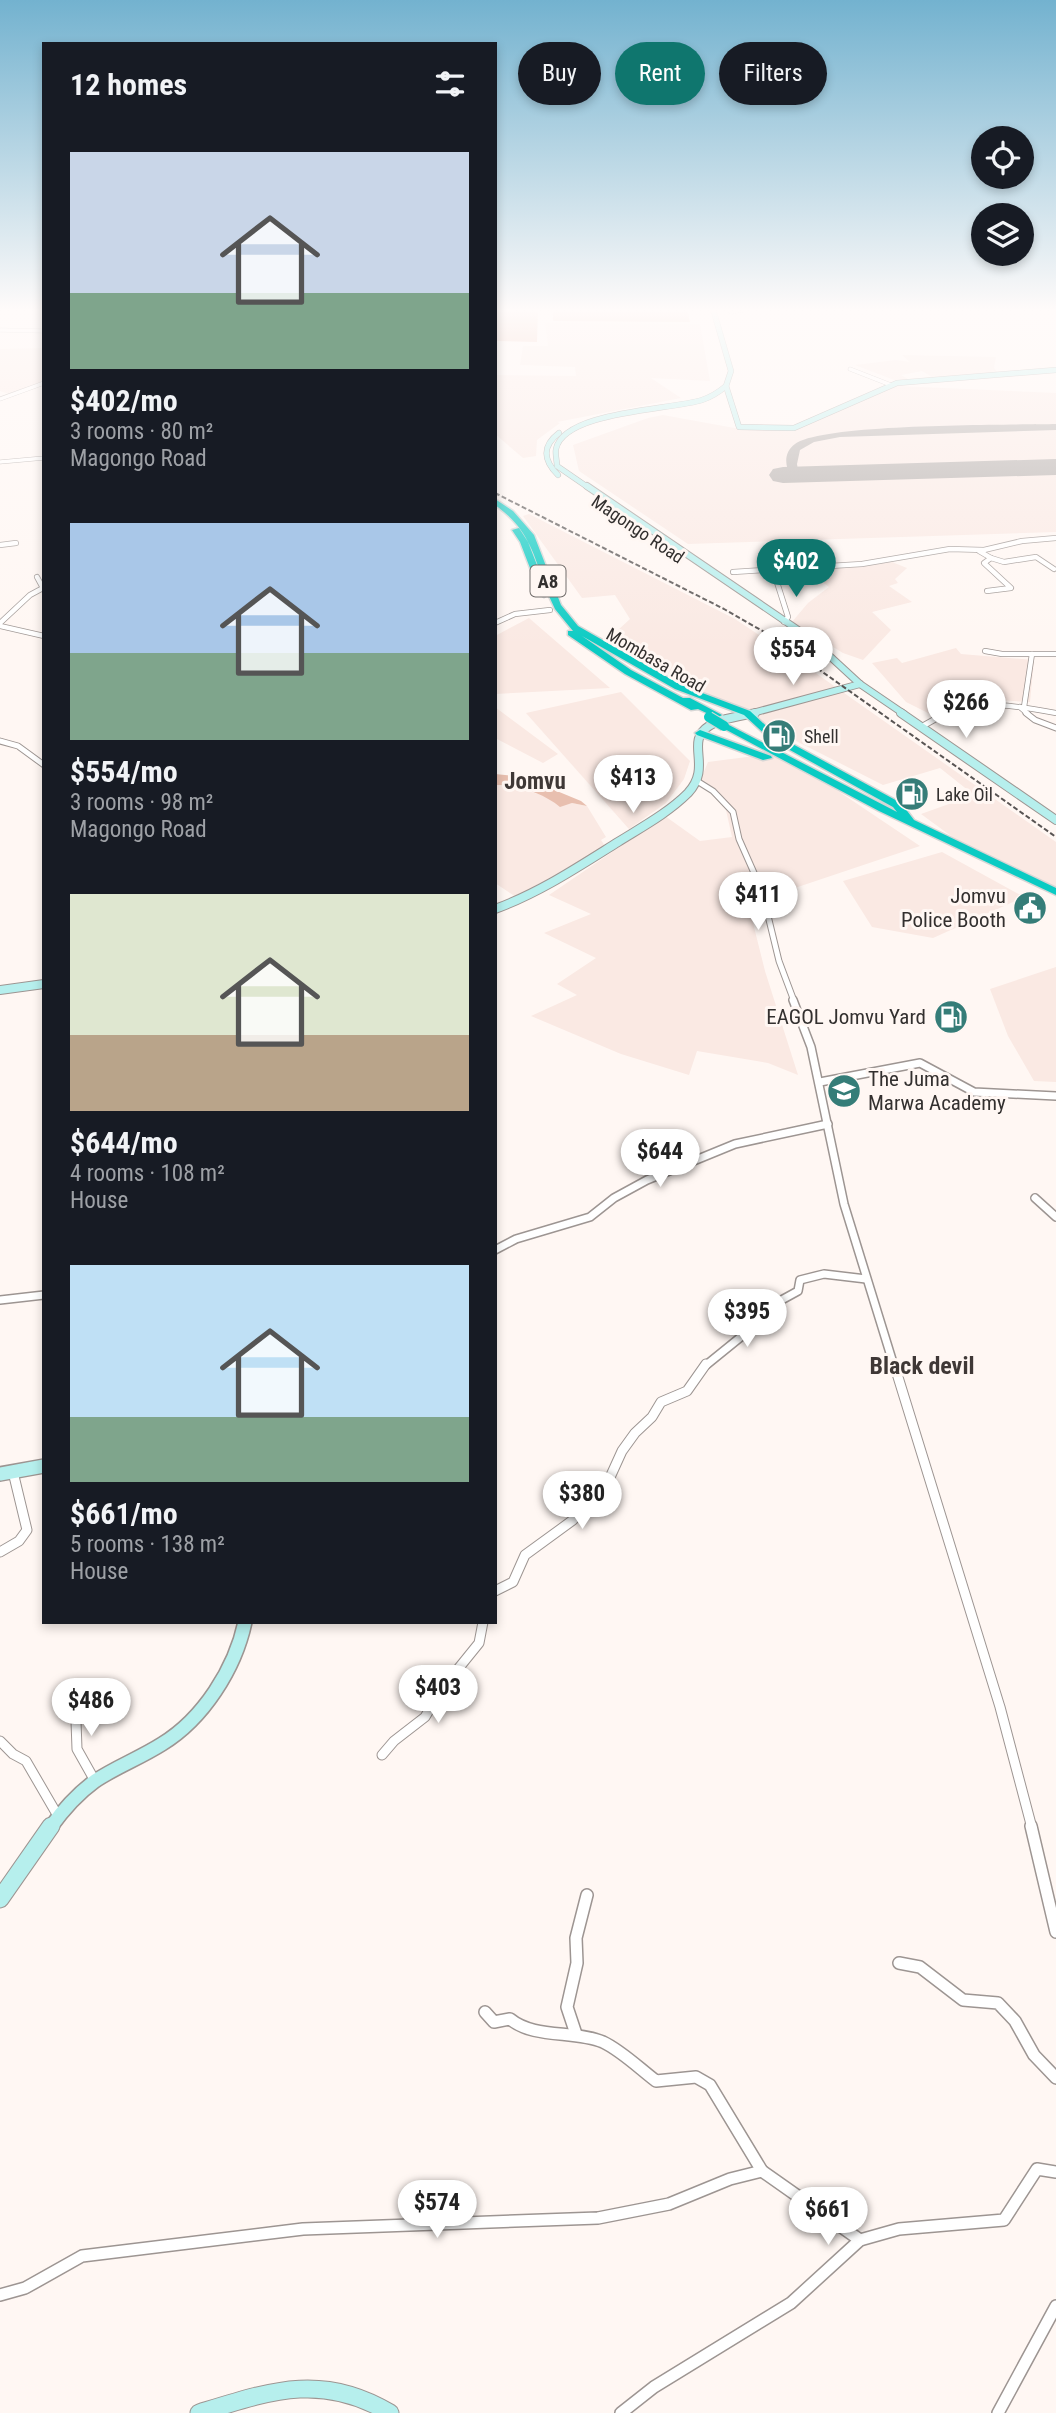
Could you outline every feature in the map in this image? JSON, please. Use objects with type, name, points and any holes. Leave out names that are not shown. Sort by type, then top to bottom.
[{"type":"highway","name":"Mombasa Road","points":[[497,501],[509,509],[533,538],[558,607],[598,648],[737,733],[1056,892]]},
{"type":"highway","name":"Mombasa Road","points":[[497,511],[518,531],[524,542],[550,610],[575,637],[655,684]]},
{"type":"highway","points":[[575,627],[678,687],[747,713],[773,737],[897,805],[909,820]]},
{"type":"highway","points":[[700,733],[769,758],[833,792],[909,820]]},
{"type":"main road","name":"Magongo Road","points":[[585,422],[563,430],[547,443],[544,453],[547,464],[563,479],[831,658]]},
{"type":"main road","name":"Magongo Road","points":[[596,422],[563,436],[554,450],[557,466],[810,638],[860,684],[1056,820]]},
{"type":"main road","points":[[737,422],[738,426],[765,429],[794,428],[808,422]]},
{"type":"main road","points":[[563,479],[571,477]]},
{"type":"main road","points":[[497,908],[541,890],[652,820],[697,781],[701,765],[695,746],[700,733],[709,725],[860,684]]},
{"type":"main road","points":[[0,990],[42,984]]},
{"type":"main road","points":[[6,1473],[42,1466]]},
{"type":"main road","points":[[0,1899],[70,1802],[95,1781],[164,1743],[199,1714],[214,1695],[233,1661],[244,1636],[245,1624]]},
{"type":"main road","points":[[199,2413],[272,2391],[298,2388],[351,2392],[390,2413]]},
{"type":"street","points":[[0,462],[42,458]]},
{"type":"street","points":[[733,572],[862,564],[951,548],[978,550],[1021,541],[1056,538]]},
{"type":"street","points":[[0,545],[16,543]]},
{"type":"street","points":[[978,550],[1003,562],[1036,557],[1054,569]]},
{"type":"street","points":[[769,556],[788,617],[784,622]]},
{"type":"street","points":[[988,591],[1011,588],[984,563],[991,558]]},
{"type":"street","points":[[37,577],[42,586]]},
{"type":"street","points":[[0,625],[30,595],[42,589]]},
{"type":"street","points":[[497,621],[515,614],[550,610]]},
{"type":"street","points":[[0,625],[42,636]]},
{"type":"street","points":[[28,632],[42,630]]},
{"type":"street","points":[[985,651],[996,654],[1056,654]]},
{"type":"street","points":[[1022,707],[1032,654]]},
{"type":"street","points":[[1022,707],[1035,720],[1056,728]]},
{"type":"street","points":[[921,727],[954,710],[1022,707],[1056,713]]},
{"type":"street","points":[[0,741],[18,746],[42,764]]},
{"type":"street","points":[[697,781],[713,791],[733,812],[738,839],[762,891],[779,961],[811,1046],[844,1204],[1000,1707],[1056,1932]]},
{"type":"street","points":[[820,1082],[920,1063],[974,1092],[1056,1096]]},
{"type":"street","points":[[497,1249],[516,1239],[590,1217],[626,1190],[735,1144],[828,1124]]},
{"type":"street","points":[[1035,1198],[1056,1217]]},
{"type":"street","points":[[497,1590],[513,1582],[525,1555],[573,1520],[607,1485],[622,1451],[635,1433],[652,1417],[661,1402],[687,1391],[706,1364],[742,1336],[767,1308],[798,1291],[800,1280],[805,1277],[833,1275],[866,1279]]},
{"type":"street","points":[[0,1300],[42,1295]]},
{"type":"street","points":[[0,1552],[19,1541],[27,1530],[6,1473]]},
{"type":"street","points":[[382,1755],[394,1741],[425,1717],[441,1690],[480,1643],[483,1624]]},
{"type":"street","points":[[71,1703],[76,1721],[77,1749],[95,1781]]},
{"type":"street","points":[[0,1741],[13,1754],[26,1761],[58,1816]]},
{"type":"street","points":[[576,2034],[566,2018],[569,1988],[578,1964],[576,1940],[587,1906],[587,1895]]},
{"type":"street","points":[[899,1963],[920,1966],[963,2000],[998,2003],[1015,2021],[1034,2056],[1056,2078]]},
{"type":"street","points":[[485,2012],[494,2022],[510,2019],[521,2028],[576,2034],[606,2043],[656,2081],[696,2077],[710,2085],[762,2171],[860,2240]]},
{"type":"street","points":[[621,2413],[654,2387],[791,2302],[860,2240],[900,2229],[1004,2220],[1037,2169],[1056,2172]]},
{"type":"street","points":[[0,2295],[25,2288],[82,2256],[303,2229],[597,2218],[642,2212],[681,2200],[744,2173],[762,2171]]},
{"type":"street","points":[[998,2413],[1056,2306]]},
{"type":"shaded area","points":[[497,422],[559,422],[537,440],[536,456],[523,458],[497,436]]},
{"type":"shaded area","points":[[638,422],[699,422],[740,429],[792,429],[810,422],[1056,422],[1056,532],[688,544],[579,471],[573,445]]},
{"type":"shaded area","points":[[529,514],[735,619],[1056,842],[1056,888],[962,844],[921,814],[974,795],[940,768],[883,785],[654,669],[621,655],[606,641],[630,619],[615,595],[582,598],[523,516]]},
{"type":"shaded area","points":[[892,562],[907,568],[895,579],[898,583],[889,586],[912,602],[872,612],[891,630],[863,660],[843,653],[792,622],[808,603],[829,587],[807,570]]},
{"type":"shaded area","points":[[529,618],[610,688],[497,694],[497,635]]},
{"type":"shaded area","points":[[956,648],[961,654],[1034,660],[1030,702],[997,700],[953,705],[932,715],[906,702],[872,663],[897,658],[902,663]]},
{"type":"shaded area","points":[[621,692],[690,761],[684,779],[666,803],[629,829],[526,713]]},
{"type":"shaded area","points":[[497,708],[558,754],[543,763],[497,739]]},
{"type":"shaded area","points":[[769,754],[835,789],[920,846],[771,896],[749,907],[765,971],[798,1075],[768,1063],[697,1051],[689,1075],[621,1054],[531,1016],[577,995],[557,984],[596,958],[544,933],[591,914],[549,895],[665,816],[700,841],[732,837],[726,810],[700,781],[708,762]]},
{"type":"shaded area","points":[[497,774],[523,777],[587,806],[572,803],[560,807],[546,798],[512,786],[497,785]]},
{"type":"shaded area","points":[[497,785],[515,787],[548,797],[560,806],[572,803],[587,806],[606,837],[601,840],[605,846],[516,897],[497,884]]},
{"type":"shaded area","points":[[942,852],[1024,897],[933,938],[872,927],[843,881]]},
{"type":"shaded area","points":[[1056,967],[1056,1082],[1034,1081],[1008,1036],[990,989]]},
{"type":"taxiway","points":[[795,475],[791,464],[796,448],[811,440],[840,434],[1056,427]]},
{"type":"runway","points":[[783,475],[1056,467]]},
{"type":"railway","points":[[497,494],[724,609],[773,637],[1056,837]]},
{"type":"place","name":"Shell","points":[[779,736]]},
{"type":"place","name":"Lake Oil","points":[[912,794]]},
{"type":"place","name":"Jomvu Police Booth","points":[[1030,908]]},
{"type":"place","name":"EAGOL Jomvu Yard","points":[[951,1017]]},
{"type":"place","name":"The Juma Marwa Academy","points":[[844,1091]]},
{"type":"district","name":"Jomvu","points":[[535,781]]},
{"type":"district","name":"Black devil","points":[[922,1366]]}]
